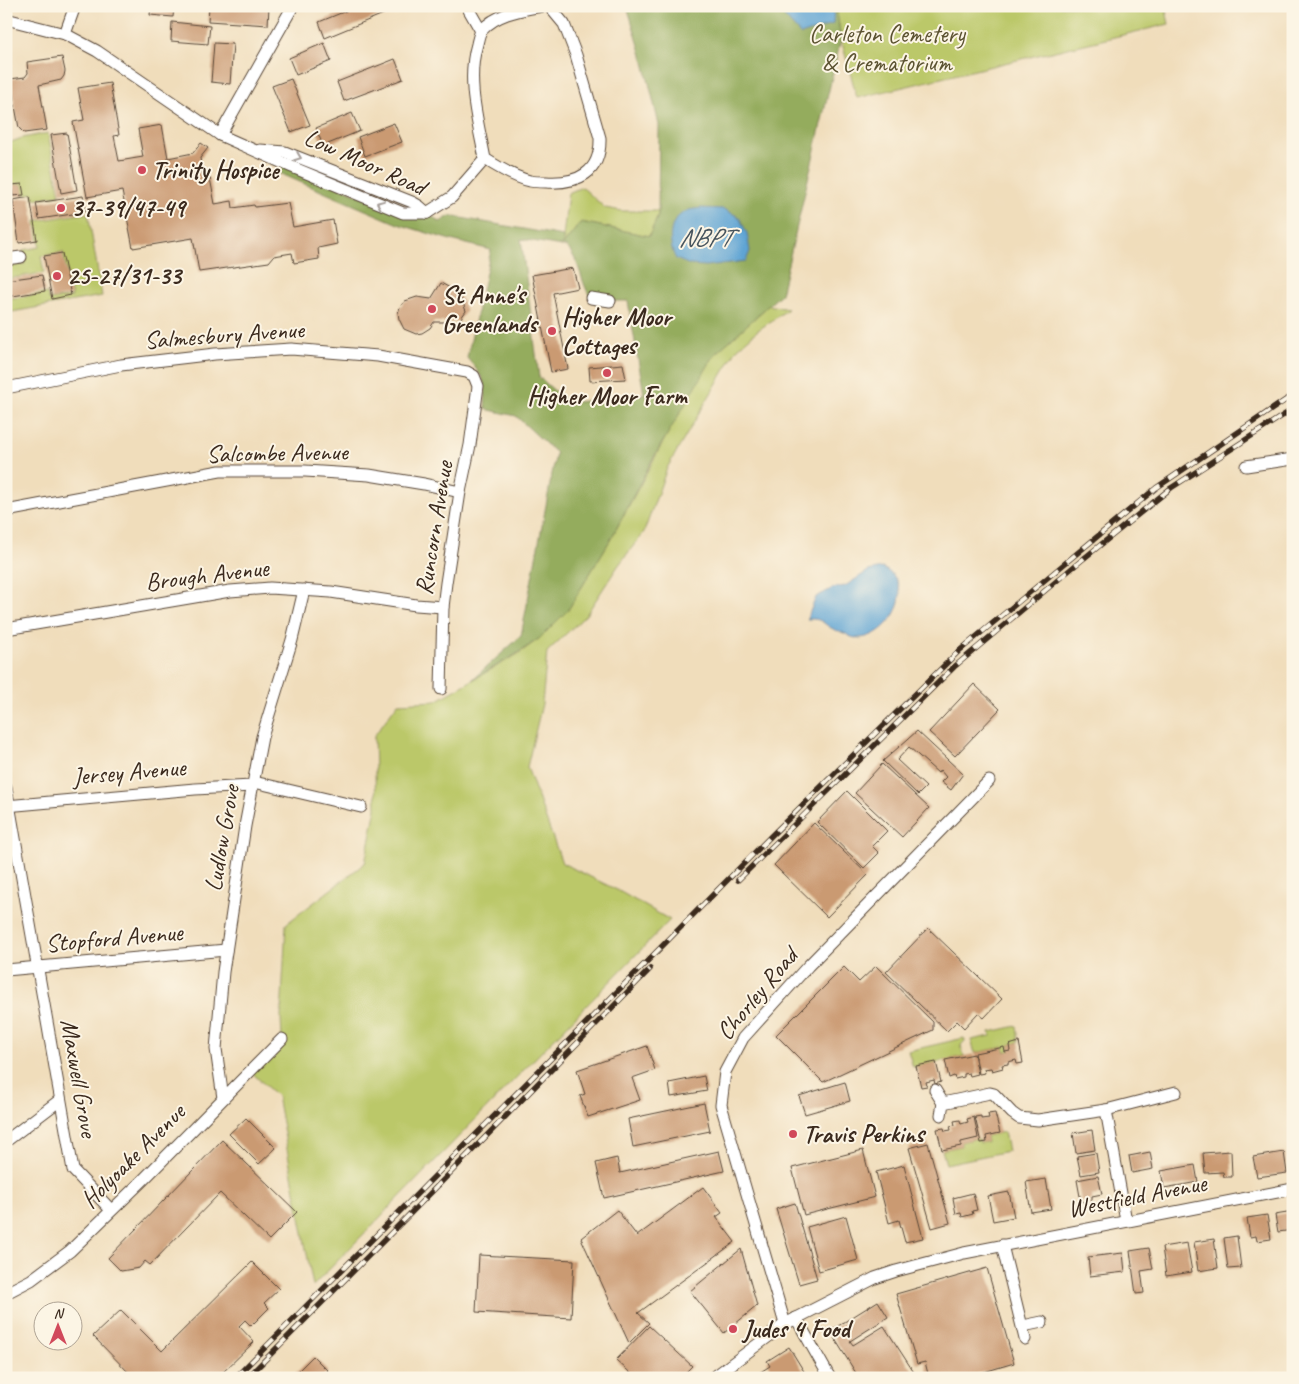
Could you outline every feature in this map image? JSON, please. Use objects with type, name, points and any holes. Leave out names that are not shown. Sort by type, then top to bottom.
[{"type":"street","points":[[66,34],[75,6]]},
{"type":"street","points":[[220,135],[293,6]]},
{"type":"street","points":[[542,6],[512,11],[481,31],[475,51],[472,72],[476,112],[485,159],[507,173],[532,181],[559,183],[572,181],[585,174],[594,166],[600,152],[600,138],[576,55],[564,24],[549,6]]},
{"type":"street","points":[[469,10],[481,31]]},
{"type":"street","name":"Low Moor Road","points":[[6,19],[66,34],[97,52],[220,135],[404,213],[427,213],[452,197],[485,159]]},
{"type":"street","points":[[6,259],[21,257]]},
{"type":"street","points":[[591,298],[610,301]]},
{"type":"street","name":"Salmesbury Avenue","points":[[6,388],[121,365],[215,354],[291,349],[378,356],[467,372],[474,376]]},
{"type":"street","name":"Runcorn Avenue","points":[[441,689],[443,608],[460,492],[470,446],[478,386],[474,376]]},
{"type":"street","points":[[1246,466],[1293,459]]},
{"type":"street","name":"Salcombe Avenue","points":[[6,511],[220,471],[305,471],[369,475],[460,492]]},
{"type":"street","name":"Brough Avenue","points":[[6,628],[230,591],[270,588],[331,592],[443,608]]},
{"type":"street","name":"Ludlow Grove","points":[[223,1098],[216,1050],[226,950],[262,737],[292,640],[304,590]]},
{"type":"street","name":"Chorley Road","points":[[785,1324],[721,1105],[725,1072],[742,1038],[808,966],[989,781]]},
{"type":"street","name":"Jersey Avenue","points":[[8,805],[253,784],[361,807]]},
{"type":"street","name":"Maxwell Grove","points":[[6,787],[73,1170],[111,1210]]},
{"type":"street","name":"Stopford Avenue","points":[[6,970],[226,950]]},
{"type":"street","name":"Holyoake Avenue","points":[[6,1293],[32,1280],[66,1254],[143,1180],[282,1039]]},
{"type":"street","points":[[935,1090],[943,1103],[941,1115]]},
{"type":"street","points":[[943,1103],[990,1093],[994,1094],[1012,1114],[1026,1120],[1056,1118],[1106,1110],[1176,1092]]},
{"type":"street","points":[[6,1141],[60,1100]]},
{"type":"street","points":[[1106,1110],[1126,1221]]},
{"type":"street","name":"Westfield Avenue","points":[[713,1378],[785,1324],[875,1278],[937,1260],[1002,1245],[1293,1189]]},
{"type":"street","points":[[1002,1245],[1025,1339]]},
{"type":"street","points":[[796,1318],[830,1378]]},
{"type":"street","points":[[1022,1326],[1042,1322]]},
{"type":"green space","points":[[627,6],[836,6],[841,39],[781,294],[715,354],[651,462],[612,537],[568,610],[540,638],[472,680],[521,636],[556,453],[516,416],[485,409],[485,386],[481,376],[467,358],[491,250],[398,224],[279,173],[283,164],[403,213],[427,213],[440,222],[450,216],[563,236],[563,245],[581,222],[649,236],[658,216],[659,125],[644,62]],"holes":[[[521,239],[567,247],[575,259],[591,298],[628,301],[644,394],[568,403],[539,377]]]},
{"type":"green space","name":"Carleton Cemetery & Crematorium","points":[[836,6],[1165,6],[1169,24],[857,98],[841,39]]},
{"type":"green space","points":[[48,133],[60,195],[34,199],[33,193],[24,195],[22,184],[11,185],[12,189],[6,190],[6,144],[22,138]]},
{"type":"green space","points":[[582,187],[605,208],[622,211],[658,211],[658,216],[649,236],[581,222],[562,246],[568,193]]},
{"type":"green space","points":[[88,213],[102,296],[6,313],[6,299],[47,293],[49,300],[72,297],[63,252],[41,256],[44,273],[6,279],[6,267],[25,264],[23,250],[40,247],[36,221]]},
{"type":"green space","points":[[769,305],[788,309],[757,331],[737,349],[667,468],[644,532],[618,566],[586,615],[547,652],[542,704],[527,767],[562,863],[617,890],[670,920],[313,1286],[277,1096],[250,1071],[282,1039],[281,1017],[286,924],[365,863],[376,808],[374,736],[398,703],[436,701],[518,654],[540,638],[568,610],[612,537],[675,420],[715,354]]},
{"type":"green space","points":[[1017,1026],[1019,1042],[1009,1045],[1010,1051],[1005,1052],[1004,1047],[975,1053],[971,1040],[991,1036],[990,1032]]},
{"type":"green space","points":[[964,1038],[965,1041],[961,1045],[964,1056],[913,1067],[908,1051]]},
{"type":"green space","points":[[1004,1132],[1008,1151],[946,1164],[942,1150],[961,1146],[961,1142],[978,1138],[980,1143],[987,1142],[986,1136]]},
{"type":"water","points":[[778,6],[834,6],[833,24],[801,35],[781,13]]},
{"type":"water","name":"NBPT","points":[[701,208],[724,209],[739,217],[747,233],[750,251],[746,261],[706,266],[690,265],[676,259],[671,247],[672,227],[679,216],[687,211]]},
{"type":"water","points":[[882,568],[893,576],[899,586],[900,597],[890,621],[881,630],[869,636],[856,638],[835,630],[820,620],[807,619],[816,597],[833,588],[845,586],[868,571]]},
{"type":"building","points":[[151,6],[174,6],[173,17],[150,15]]},
{"type":"building","points":[[209,6],[269,6],[268,25],[208,21]]},
{"type":"building","points":[[358,6],[392,6],[393,10],[325,38],[319,22]]},
{"type":"building","points":[[172,22],[210,26],[208,44],[171,41]]},
{"type":"building","points":[[214,43],[233,44],[230,84],[211,82]]},
{"type":"building","points":[[324,43],[331,61],[296,75],[289,58]]},
{"type":"building","points":[[62,57],[65,71],[61,80],[39,85],[47,130],[24,133],[19,128],[10,79],[25,77],[28,73],[27,62]]},
{"type":"building","points":[[395,59],[403,79],[344,101],[337,82]]},
{"type":"building","points":[[291,79],[310,125],[291,132],[272,86]]},
{"type":"building","name":"Trinity Hospice","points":[[110,83],[119,135],[114,136],[119,161],[143,157],[138,129],[162,125],[168,158],[193,153],[201,143],[208,148],[200,158],[203,179],[210,178],[215,204],[232,201],[233,208],[288,203],[293,227],[333,220],[337,244],[318,248],[319,259],[294,263],[292,253],[274,256],[269,262],[199,272],[193,238],[133,248],[122,191],[87,197],[73,122],[84,120],[78,88]]},
{"type":"building","points":[[352,113],[360,131],[323,146],[316,128]]},
{"type":"building","points":[[394,123],[402,142],[365,156],[358,137]]},
{"type":"building","points":[[67,133],[77,190],[61,193],[51,135]]},
{"type":"building","points":[[22,184],[24,195],[13,196],[11,185]]},
{"type":"building","name":"37-39/47-49","points":[[83,196],[86,212],[39,219],[36,203]]},
{"type":"building","points":[[30,197],[37,240],[19,243],[13,200]]},
{"type":"building","name":"25-27/31-33","points":[[62,253],[71,295],[52,299],[44,256]]},
{"type":"building","name":"Higher Moor Cottages","points":[[573,268],[578,288],[553,293],[568,369],[551,372],[532,275]]},
{"type":"building","points":[[42,275],[45,291],[6,297],[6,280]]},
{"type":"building","name":"St Anne's Greenlands","points":[[441,283],[459,293],[466,311],[458,322],[434,322],[430,328],[416,334],[404,329],[399,319],[400,307],[405,301],[417,297],[431,299]]},
{"type":"building","name":"Higher Moor Farm","points":[[623,364],[626,379],[590,381],[589,367]]},
{"type":"building","points":[[974,684],[1000,709],[955,756],[929,732]]},
{"type":"building","points":[[917,731],[963,774],[951,790],[941,782],[946,777],[940,770],[938,773],[909,747],[897,760],[926,787],[918,795],[883,761]]},
{"type":"building","points":[[882,764],[929,808],[902,837],[855,793]]},
{"type":"building","points":[[847,791],[887,831],[872,846],[879,853],[864,868],[817,822]]},
{"type":"building","points":[[814,823],[868,875],[827,917],[774,865]]},
{"type":"building","points":[[928,928],[1002,999],[984,1018],[978,1013],[964,1028],[957,1021],[947,1031],[886,972]]},
{"type":"building","points":[[876,966],[933,1022],[933,1030],[823,1082],[776,1035],[844,967],[859,982]]},
{"type":"building","points":[[1019,1042],[1023,1063],[1017,1064],[1016,1060],[1008,1062],[1008,1064],[1002,1065],[1003,1068],[992,1071],[991,1068],[984,1069],[985,1073],[979,1074],[975,1053],[1004,1047],[1005,1052],[1010,1051],[1009,1045]]},
{"type":"building","points":[[647,1046],[655,1070],[632,1078],[640,1100],[588,1117],[580,1096],[585,1094],[577,1070]]},
{"type":"building","points":[[974,1054],[978,1074],[970,1076],[969,1073],[964,1074],[964,1077],[955,1079],[954,1076],[949,1078],[945,1060]]},
{"type":"building","points":[[936,1062],[941,1082],[935,1084],[934,1080],[926,1082],[927,1086],[921,1087],[916,1066]]},
{"type":"building","points":[[704,1076],[707,1091],[671,1097],[669,1083]]},
{"type":"building","points":[[845,1082],[850,1101],[805,1114],[799,1096]]},
{"type":"building","points":[[704,1103],[710,1131],[633,1147],[628,1119]]},
{"type":"building","points":[[995,1113],[1000,1133],[986,1136],[987,1142],[981,1143],[975,1117],[981,1116],[981,1119],[989,1118],[988,1114]]},
{"type":"building","points":[[974,1117],[978,1138],[961,1142],[961,1146],[942,1150],[937,1129],[951,1130],[950,1126],[955,1125],[954,1121],[960,1120],[961,1124],[968,1122],[967,1119]]},
{"type":"building","points":[[246,1118],[276,1148],[259,1164],[229,1134]]},
{"type":"building","points":[[1092,1130],[1095,1150],[1076,1153],[1073,1133]]},
{"type":"building","points":[[222,1140],[297,1212],[269,1240],[220,1193],[150,1265],[145,1261],[139,1268],[121,1271],[108,1258]]},
{"type":"building","points":[[928,1143],[950,1223],[932,1228],[909,1148]]},
{"type":"building","points":[[863,1150],[875,1197],[804,1215],[792,1168]]},
{"type":"building","points":[[719,1151],[724,1171],[604,1198],[596,1163],[617,1158],[620,1173]]},
{"type":"building","points":[[1231,1151],[1232,1177],[1224,1177],[1223,1172],[1205,1173],[1203,1153]]},
{"type":"building","points":[[1150,1152],[1153,1169],[1132,1173],[1129,1156]]},
{"type":"building","points":[[1284,1152],[1287,1173],[1257,1177],[1253,1157]]},
{"type":"building","points":[[1096,1153],[1099,1172],[1081,1175],[1077,1156]]},
{"type":"building","points":[[904,1165],[923,1238],[905,1242],[899,1220],[889,1223],[876,1172]]},
{"type":"building","points":[[1195,1165],[1198,1182],[1164,1188],[1161,1171]]},
{"type":"building","points":[[1098,1176],[1102,1194],[1092,1196],[1092,1200],[1081,1202],[1077,1180]]},
{"type":"building","points":[[1046,1179],[1051,1209],[1031,1212],[1026,1182]]},
{"type":"building","points":[[703,1187],[722,1213],[716,1217],[735,1242],[638,1313],[649,1323],[629,1343],[581,1238],[617,1210],[637,1236]]},
{"type":"building","points":[[1009,1192],[1014,1217],[993,1221],[988,1196]]},
{"type":"building","points":[[973,1193],[977,1210],[972,1211],[973,1214],[962,1217],[961,1213],[956,1214],[953,1198]]},
{"type":"building","points":[[795,1203],[817,1279],[799,1284],[776,1209]]},
{"type":"building","points":[[1293,1212],[1293,1230],[1278,1232],[1275,1215]]},
{"type":"building","points":[[1267,1215],[1271,1239],[1257,1241],[1256,1236],[1250,1237],[1247,1218]]},
{"type":"building","points":[[846,1216],[858,1260],[819,1271],[807,1227]]},
{"type":"building","points":[[1237,1236],[1241,1268],[1228,1269],[1224,1238]]},
{"type":"building","points":[[1214,1239],[1218,1268],[1198,1271],[1194,1242]]},
{"type":"building","points":[[1187,1243],[1192,1272],[1166,1276],[1162,1247]]},
{"type":"building","points":[[1149,1248],[1153,1269],[1141,1271],[1144,1293],[1136,1294],[1130,1251]]},
{"type":"building","points":[[741,1249],[757,1306],[724,1333],[690,1291]]},
{"type":"building","points":[[1123,1253],[1125,1272],[1090,1276],[1088,1257]]},
{"type":"building","points":[[479,1255],[574,1260],[571,1318],[476,1312]]},
{"type":"building","points":[[252,1262],[279,1289],[264,1303],[269,1308],[251,1326],[245,1320],[239,1326],[254,1342],[217,1378],[134,1378],[93,1336],[121,1310],[162,1351]]},
{"type":"building","points":[[987,1268],[1014,1363],[964,1378],[929,1378],[925,1362],[917,1364],[896,1294]]},
{"type":"building","points":[[878,1301],[888,1317],[850,1341],[853,1345],[884,1326],[915,1374],[908,1378],[859,1378],[830,1331]]},
{"type":"building","points":[[649,1326],[692,1366],[680,1378],[636,1378],[616,1360]]},
{"type":"building","points":[[789,1347],[808,1378],[751,1378],[770,1366],[767,1361]]},
{"type":"building","points":[[313,1356],[328,1371],[322,1378],[291,1378]]},
{"type":"railway","points":[[235,1378],[771,836],[959,651],[1156,488],[1293,395]]},
{"type":"railway","points":[[738,880],[954,667],[1171,488],[1293,409]]},
{"type":"railway","points":[[247,1378],[650,969]]},
{"type":"place","name":"Trinity Hospice","points":[[142,170]]},
{"type":"place","name":"37-39/47-49","points":[[61,208]]},
{"type":"place","name":"25-27/31-33","points":[[57,276]]},
{"type":"place","name":"St Anne's Greenlands","points":[[432,309]]},
{"type":"place","name":"Higher Moor Cottages","points":[[552,331]]},
{"type":"place","name":"Higher Moor Farm","points":[[607,373]]},
{"type":"place","name":"Travis Perkins","points":[[793,1134]]},
{"type":"place","name":"Judes 4 Food","points":[[733,1329]]}]
